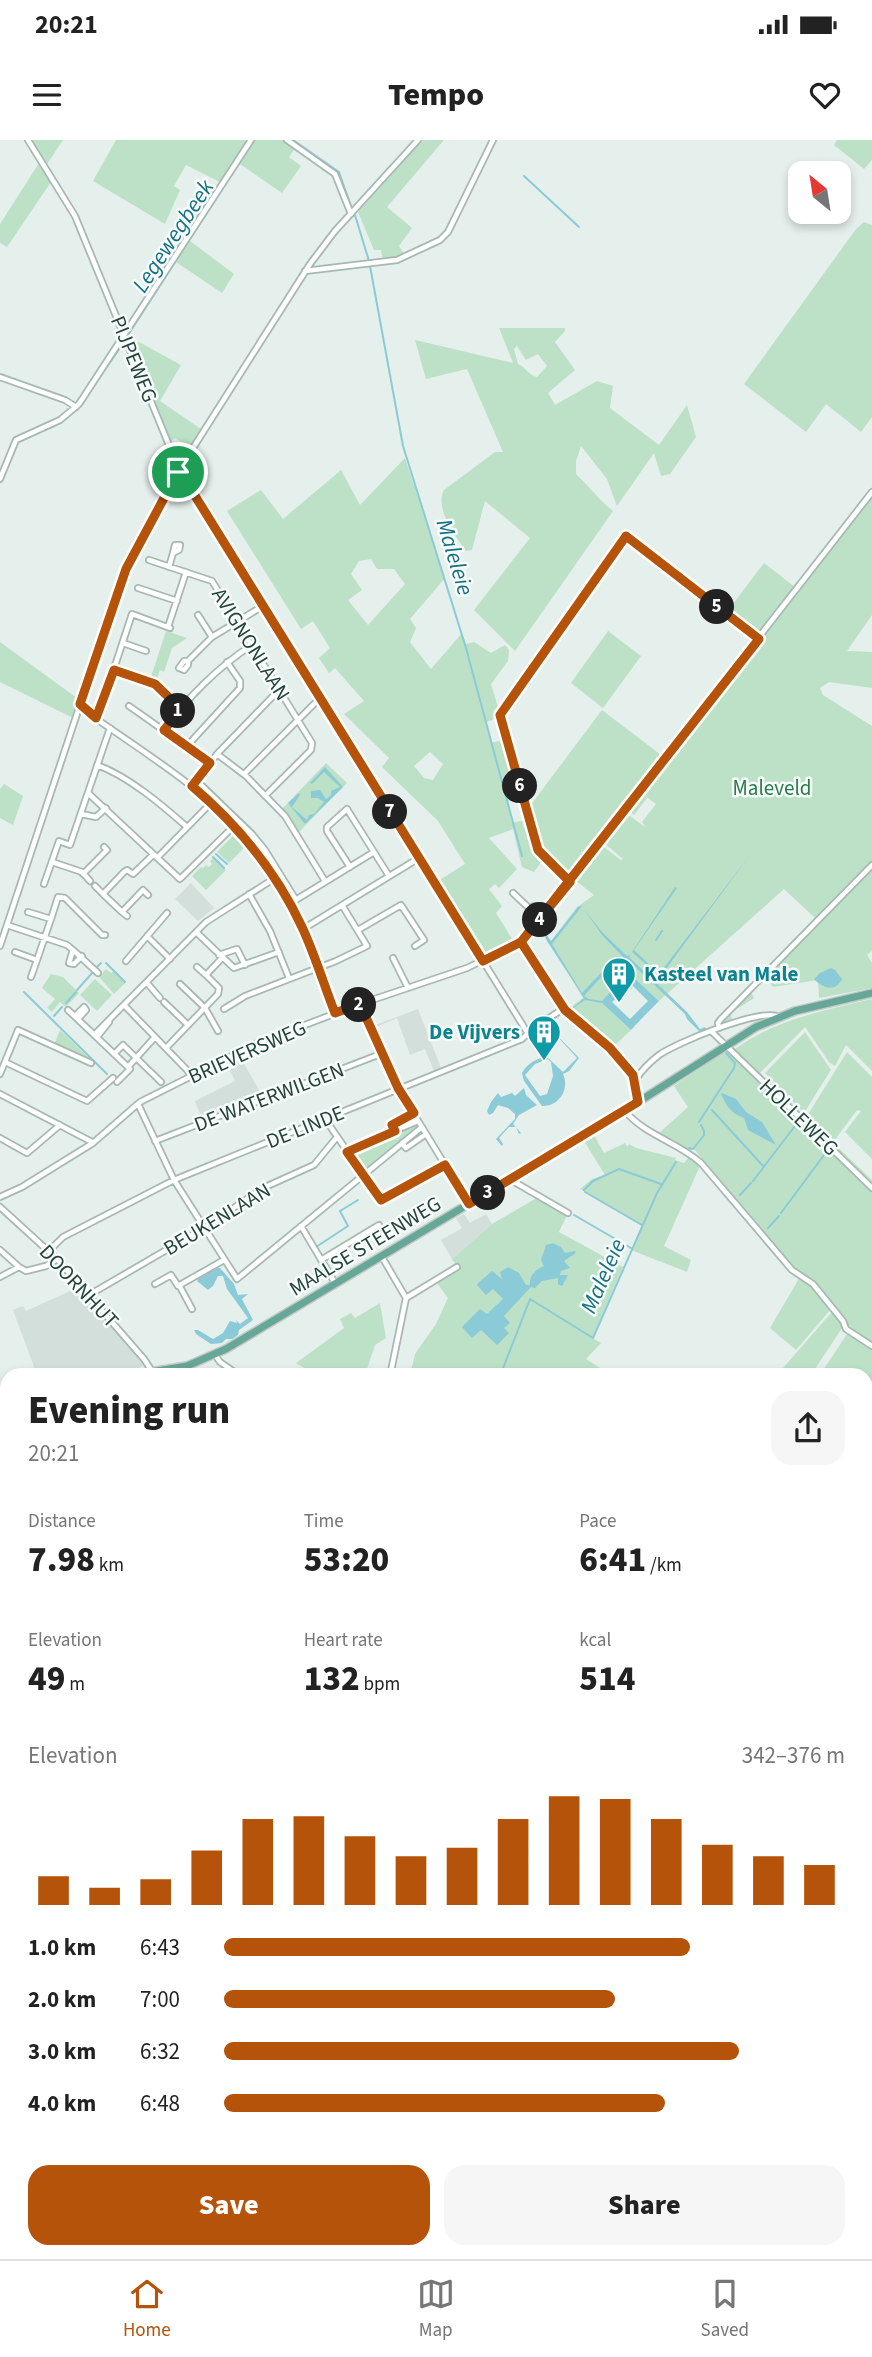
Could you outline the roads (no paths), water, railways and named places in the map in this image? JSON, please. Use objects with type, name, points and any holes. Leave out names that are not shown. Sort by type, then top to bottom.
[{"type":"main road","name":"MAALSE STEENWEG","points":[[178,1368],[215,1355],[382,1257],[624,1111],[756,1027],[820,1004],[872,993]]},
{"type":"street","name":"PIJPEWEG","points":[[29,140],[73,213],[179,470],[527,1032]]},
{"type":"street","points":[[0,479],[16,440],[55,423],[76,407],[251,140]]},
{"type":"street","points":[[287,140],[335,174],[351,214]]},
{"type":"street","points":[[0,946],[126,569],[179,470],[327,240],[418,140]]},
{"type":"street","points":[[306,271],[397,260],[440,240],[448,232],[493,140]]},
{"type":"street","points":[[0,377],[65,400],[76,407]]},
{"type":"street","points":[[759,639],[626,536],[500,715],[538,850],[570,882],[759,639],[872,492]]},
{"type":"street","points":[[169,567],[173,553]]},
{"type":"street","name":"AVIGNONLAAN","points":[[149,560],[212,581],[312,746],[265,796]]},
{"type":"street","points":[[96,718],[132,614],[169,628],[186,572]]},
{"type":"street","points":[[138,588],[177,601]]},
{"type":"street","points":[[188,661],[212,637],[263,606]]},
{"type":"street","points":[[198,615],[212,637]]},
{"type":"street","points":[[123,643],[146,651]]},
{"type":"street","points":[[164,730],[227,662],[251,645]]},
{"type":"street","points":[[187,746],[240,688],[240,681],[227,662]]},
{"type":"street","points":[[114,670],[155,684],[181,709]]},
{"type":"street","points":[[192,786],[217,754],[279,690]]},
{"type":"street","points":[[244,774],[320,698]]},
{"type":"street","points":[[80,704],[88,713],[192,786],[211,803],[261,856],[293,902]]},
{"type":"street","points":[[129,706],[210,763]]},
{"type":"street","points":[[78,712],[88,713]]},
{"type":"street","points":[[44,884],[59,841],[70,845],[112,730]]},
{"type":"street","points":[[217,754],[244,774],[285,816],[325,881]]},
{"type":"street","points":[[97,765],[124,779],[187,827]]},
{"type":"street","points":[[197,781],[265,849],[293,902],[335,1013]]},
{"type":"street","points":[[88,793],[177,878],[183,877],[234,826]]},
{"type":"street","points":[[103,894],[124,872],[127,870],[133,874],[155,856],[211,803]]},
{"type":"street","points":[[81,814],[96,817],[106,808]]},
{"type":"street","points":[[350,867],[327,831],[327,827],[347,809],[389,876]]},
{"type":"street","points":[[83,874],[105,849],[112,855]]},
{"type":"street","points":[[293,902],[374,852]]},
{"type":"street","points":[[303,929],[418,858]]},
{"type":"street","points":[[52,862],[83,874],[90,881]]},
{"type":"street","points":[[719,1028],[721,1019],[872,865]]},
{"type":"street","points":[[95,1036],[211,918],[275,878]]},
{"type":"street","name":"BRIEVERSWEG","points":[[0,1197],[22,1187],[93,1143],[138,1104],[256,1044],[483,961],[521,942],[570,882]]},
{"type":"street","points":[[95,886],[124,914],[143,890],[148,895]]},
{"type":"street","points":[[513,893],[540,921]]},
{"type":"street","points":[[249,894],[265,920],[289,979]]},
{"type":"street","points":[[31,977],[58,897],[65,898],[105,935]]},
{"type":"street","points":[[224,1009],[244,996],[367,946],[342,905]]},
{"type":"street","points":[[358,930],[401,905],[427,939],[415,946]]},
{"type":"street","points":[[530,909],[534,906],[545,914]]},
{"type":"street","points":[[28,912],[51,919]]},
{"type":"street","points":[[126,961],[167,913]]},
{"type":"street","points":[[4,928],[45,937],[70,946],[98,972]]},
{"type":"street","points":[[196,932],[234,968],[279,952]]},
{"type":"street","points":[[147,936],[170,959]]},
{"type":"street","points":[[521,942],[564,1009],[610,1048],[635,1080],[638,1102]]},
{"type":"street","points":[[206,975],[221,956],[237,949],[245,965]]},
{"type":"street","points":[[73,950],[69,961],[71,965],[82,956]]},
{"type":"street","points":[[15,951],[37,960]]},
{"type":"street","points":[[393,958],[408,988]]},
{"type":"street","points":[[166,1048],[218,994],[219,988],[197,967]]},
{"type":"street","points":[[147,983],[188,1026]]},
{"type":"street","points":[[180,984],[205,1008],[218,1031]]},
{"type":"street","points":[[360,1004],[398,1088],[469,1204]]},
{"type":"street","points":[[125,1006],[191,1077]]},
{"type":"street","name":"DE LINDE","points":[[49,1251],[63,1237],[174,1180],[522,1039],[527,1032],[544,1024],[564,1009]]},
{"type":"street","points":[[68,1010],[128,1067]]},
{"type":"street","points":[[635,1080],[653,1059],[664,1051],[751,1018],[774,1014],[779,1017]]},
{"type":"street","points":[[751,1018],[756,1027]]},
{"type":"street","points":[[0,1074],[18,1030],[90,1063]]},
{"type":"street","name":"HOLLEWEG","points":[[711,1031],[872,1188]]},
{"type":"street","points":[[5,1062],[87,1101],[125,1075],[130,1069],[128,1067],[155,1037]]},
{"type":"street","points":[[114,1054],[123,1045],[161,1082]]},
{"type":"street","name":"DE WATERWILGEN","points":[[155,1141],[383,1053]]},
{"type":"street","points":[[0,1094],[93,1143]]},
{"type":"street","points":[[138,1104],[174,1180],[237,1279],[422,1127]]},
{"type":"street","points":[[624,1111],[645,1130],[701,1163],[795,1273],[813,1283],[843,1321],[846,1329],[872,1346]]},
{"type":"street","points":[[395,1131],[392,1125],[414,1113]]},
{"type":"street","points":[[325,1119],[381,1200],[445,1165]]},
{"type":"street","points":[[347,1152],[418,1121]]},
{"type":"street","points":[[0,1138],[27,1153],[60,1125]]},
{"type":"street","points":[[402,1143],[406,1148],[426,1134]]},
{"type":"street","name":"BEUKENLAAN","points":[[89,1294],[204,1228],[263,1188],[314,1166],[337,1137]]},
{"type":"street","points":[[510,1179],[568,1213]]},
{"type":"street","name":"DOORNHUT","points":[[0,1207],[57,1259],[150,1368]]},
{"type":"street","points":[[321,1259],[379,1225]]},
{"type":"street","points":[[301,1226],[335,1284]]},
{"type":"street","points":[[0,1250],[19,1267],[29,1270],[45,1266],[57,1259]]},
{"type":"street","points":[[382,1257],[406,1298],[392,1368]]},
{"type":"street","points":[[179,1285],[224,1260]]},
{"type":"street","points":[[0,1276],[19,1267]]},
{"type":"street","points":[[406,1298],[457,1267]]},
{"type":"street","points":[[155,1284],[171,1275],[192,1309]]},
{"type":"street","points":[[215,1355],[229,1368]]},
{"type":"water","points":[[325,767],[343,787],[305,824],[288,803],[299,793],[292,807],[307,820],[309,815],[314,814],[324,802],[311,798],[311,791],[320,790],[326,799],[331,795],[331,791],[340,787],[324,772],[310,783]]},
{"type":"water","points":[[750,855],[660,977],[632,952],[675,887],[677,888],[634,950],[659,974]]},
{"type":"water","points":[[582,906],[552,944],[582,993],[614,959],[623,957],[602,935],[583,908],[602,932],[627,956],[631,955],[629,957],[687,1012],[700,1029],[706,1029],[700,1032],[685,1014],[630,962],[622,959],[615,962],[584,996],[602,1001],[614,988],[620,995],[612,1002],[630,1019],[648,1001],[630,983],[623,992],[616,986],[630,974],[659,1001],[631,1030],[602,1003],[585,1000],[568,1012],[584,998],[539,924],[551,941],[578,907]]},
{"type":"water","points":[[831,968],[842,979],[836,986],[825,987],[814,979],[820,973]]},
{"type":"water","points":[[546,1024],[579,1058],[569,1071],[563,1074],[565,1085],[562,1096],[553,1104],[542,1106],[524,1081],[524,1070],[536,1060],[547,1057],[563,1072],[577,1058]],"holes":[[[548,1059],[553,1076],[547,1094],[540,1096],[525,1075],[535,1064]]]},
{"type":"water","points":[[524,1088],[526,1095],[537,1105],[519,1115],[513,1124],[516,1127],[509,1127],[499,1138],[502,1146],[496,1139],[515,1119],[515,1114],[498,1105],[493,1113],[489,1115],[487,1111],[498,1093],[501,1097],[512,1093],[515,1096]]},
{"type":"water","points":[[722,1093],[736,1099],[746,1112],[762,1122],[776,1145],[748,1130],[744,1118],[730,1109]]},
{"type":"water","points":[[553,1243],[565,1253],[576,1253],[564,1261],[570,1268],[561,1271],[560,1275],[568,1275],[562,1286],[558,1284],[558,1278],[542,1281],[535,1288],[531,1287],[504,1316],[510,1323],[504,1328],[509,1333],[497,1345],[481,1330],[472,1338],[462,1327],[480,1309],[487,1314],[503,1299],[493,1289],[486,1295],[478,1283],[492,1271],[502,1279],[500,1272],[508,1267],[519,1273],[526,1285],[530,1285],[532,1275],[544,1266],[541,1260],[546,1245]]},
{"type":"water","points":[[220,1268],[234,1284],[238,1295],[248,1294],[242,1299],[253,1320],[232,1339],[211,1344],[194,1330],[213,1339],[223,1333],[230,1321],[237,1323],[236,1320],[240,1324],[248,1318],[227,1289],[223,1276],[218,1276],[208,1290],[197,1281],[200,1276]]},
{"type":"waterway","name":"Maleleie","points":[[293,140],[339,172],[352,209]]},
{"type":"waterway","name":"Legewegbeek","points":[[128,335],[244,155]]},
{"type":"waterway","points":[[524,176],[579,227]]},
{"type":"waterway","name":"Maleleie","points":[[355,215],[369,261]]},
{"type":"waterway","name":"Maleleie","points":[[370,266],[403,446],[466,648],[522,856]]},
{"type":"waterway","name":"Legewegbeek","points":[[91,390],[124,342]]},
{"type":"waterway","name":"Legewegbeek","points":[[50,428],[80,406]]},
{"type":"waterway","points":[[216,854],[227,864]]},
{"type":"waterway","points":[[213,857],[224,868]]},
{"type":"waterway","points":[[656,940],[662,931]]},
{"type":"waterway","points":[[96,968],[101,963]]},
{"type":"waterway","points":[[106,963],[125,982]]},
{"type":"waterway","points":[[77,990],[93,972]]},
{"type":"waterway","points":[[24,992],[107,1074]]},
{"type":"waterway","points":[[66,1003],[76,992]]},
{"type":"waterway","points":[[54,1016],[62,1007]]},
{"type":"waterway","name":"Maleleie","points":[[699,1122],[734,1068],[735,1063],[726,1053]]},
{"type":"waterway","points":[[712,1110],[764,1167]]},
{"type":"waterway","name":"Maleleie","points":[[689,1148],[693,1149],[704,1135],[701,1125]]},
{"type":"waterway","points":[[753,1181],[795,1126]]},
{"type":"waterway","points":[[781,1213],[827,1151]]},
{"type":"waterway","name":"Maleleie","points":[[503,1368],[530,1299],[593,1338],[657,1193],[676,1162]]},
{"type":"waterway","points":[[584,1190],[593,1181],[619,1169],[661,1184]]},
{"type":"waterway","points":[[740,1195],[751,1183]]},
{"type":"waterway","points":[[585,1192],[642,1225]]},
{"type":"waterway","points":[[316,1247],[348,1226],[340,1211],[358,1200]]},
{"type":"waterway","points":[[574,1215],[631,1248]]},
{"type":"waterway","points":[[768,1228],[779,1216]]},
{"type":"place","name":"Kasteel van Male","points":[[619,1004]]},
{"type":"place","name":"De Vijvers","points":[[544,1062]]},
{"type":"park label","name":"Maleveld","points":[[772,788]]}]
